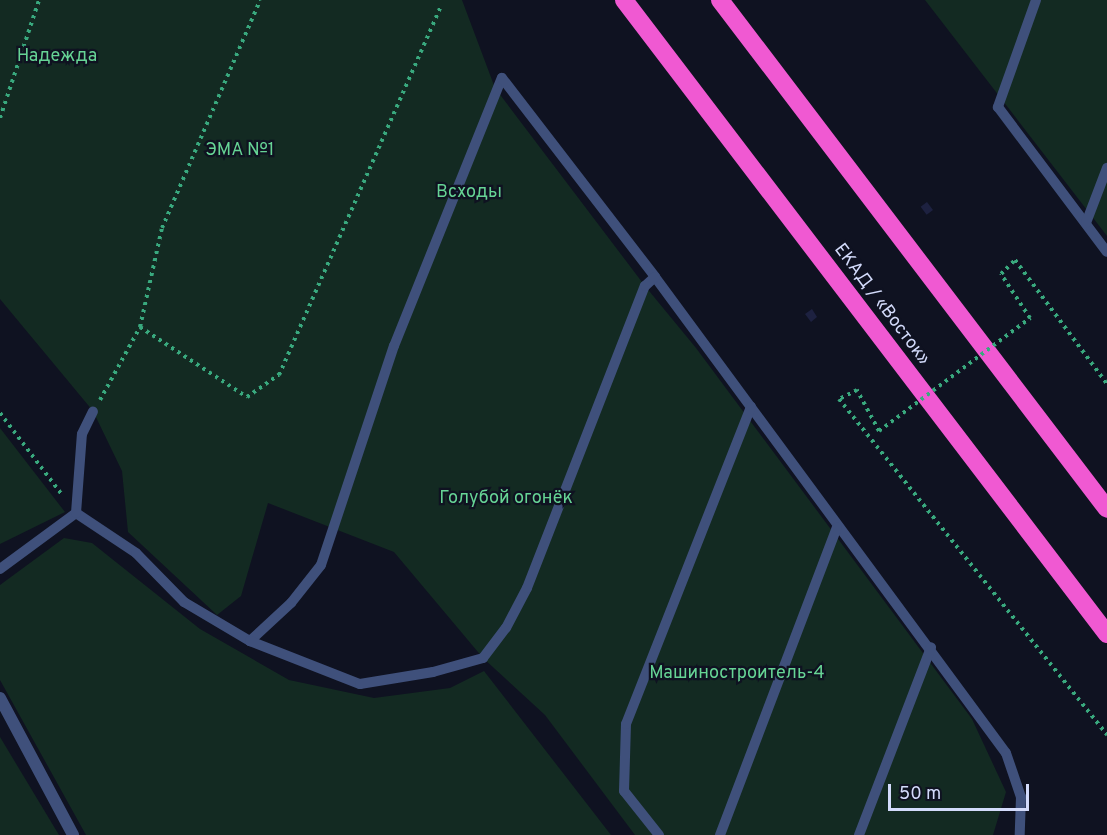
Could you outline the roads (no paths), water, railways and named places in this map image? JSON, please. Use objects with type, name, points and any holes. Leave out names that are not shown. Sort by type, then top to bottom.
[{"type":"highway","name":"ЕКАД / «Восток»","points":[[624,0],[1107,634]]},
{"type":"highway","points":[[720,0],[1107,509]]},
{"type":"street","points":[[0,698],[73,835]]},
{"type":"lane","points":[[1036,0],[998,107],[1107,252]]},
{"type":"lane","points":[[250,641],[291,603],[321,565],[394,346],[502,78],[656,277],[837,526],[931,647],[1006,753],[1021,796],[1020,835]]},
{"type":"lane","points":[[1086,223],[1107,168]]},
{"type":"lane","points":[[76,513],[136,553],[184,602],[250,641],[360,684],[433,672],[483,658],[506,628],[526,588],[645,286],[656,277]]},
{"type":"lane","points":[[659,835],[624,791],[626,724],[751,407]]},
{"type":"lane","points":[[0,570],[76,513],[82,434],[93,411]]},
{"type":"lane","points":[[720,835],[837,526]]},
{"type":"lane","points":[[859,835],[931,647]]},
{"type":"park label","name":"Надежда","points":[[57,57]]},
{"type":"park label","name":"ЭМА №1","points":[[240,151]]},
{"type":"park label","name":"Всходы","points":[[469,193]]},
{"type":"park label","name":"Голубой огонёк","points":[[506,499]]},
{"type":"park label","name":"Машиностроитель-4","points":[[737,674]]}]
